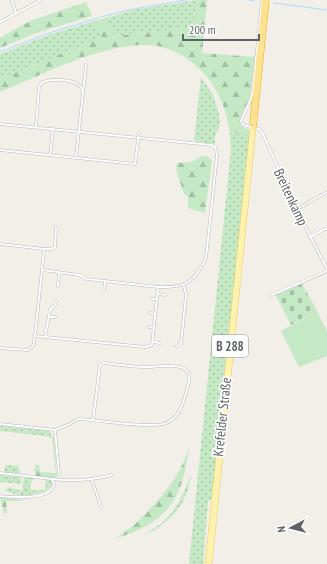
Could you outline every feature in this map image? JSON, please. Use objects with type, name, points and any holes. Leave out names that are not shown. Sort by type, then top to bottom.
[{"type":"highway","name":"Krefelder Straße","points":[[253,128],[264,0]]},
{"type":"main road","name":"Krefelder Straße","points":[[209,564],[253,128]]},
{"type":"street","points":[[12,0],[16,13]]},
{"type":"street","points":[[0,22],[41,0]]},
{"type":"street","name":"Breitenkamp","points":[[264,0],[253,89],[251,99],[241,119],[243,125],[262,132],[296,208],[327,270]]},
{"type":"street","points":[[76,157],[86,65]]},
{"type":"street","points":[[36,127],[39,87],[42,82],[50,79],[74,82],[81,87],[82,93]]},
{"type":"street","points":[[0,124],[54,128],[211,145],[216,151],[206,258],[196,276],[184,286],[174,288],[158,287],[87,279],[79,274],[42,270]]},
{"type":"street","points":[[50,155],[54,128]]},
{"type":"street","points":[[0,150],[135,164],[139,133]]},
{"type":"street","points":[[296,208],[327,193]]},
{"type":"street","points":[[0,244],[50,250],[55,247],[56,227]]},
{"type":"street","points":[[310,237],[327,228]]},
{"type":"street","points":[[0,348],[28,350],[33,346],[44,249]]},
{"type":"street","points":[[272,295],[327,270]]},
{"type":"street","points":[[58,286],[59,272]]},
{"type":"street","points":[[104,291],[105,281]]},
{"type":"street","points":[[176,346],[181,344],[186,295],[184,286]]},
{"type":"street","points":[[35,336],[149,347],[153,342],[158,287]]},
{"type":"street","points":[[158,294],[164,295]]},
{"type":"street","points":[[182,296],[186,295]]},
{"type":"street","points":[[152,299],[157,299]]},
{"type":"street","points":[[45,337],[50,310],[55,305],[56,301]]},
{"type":"street","points":[[150,313],[156,314]]},
{"type":"street","points":[[49,317],[56,317]]},
{"type":"street","points":[[149,327],[154,328]]},
{"type":"street","points":[[153,342],[160,343]]},
{"type":"street","points":[[0,424],[55,430],[78,419],[146,424],[164,424],[172,420],[182,404],[189,381],[188,374],[185,370],[168,365],[144,367],[104,363],[100,365],[93,420]]},
{"type":"street","points":[[55,430],[58,474]]},
{"type":"street","points":[[0,473],[73,481],[92,480],[112,475]]},
{"type":"street","points":[[0,496],[30,498],[48,492],[54,486],[52,479]]},
{"type":"street","points":[[92,480],[101,506]]},
{"type":"green space","points":[[197,0],[193,27],[114,36],[106,18],[133,10]]},
{"type":"green space","points":[[197,0],[207,0],[202,53],[255,57],[250,96],[240,119],[241,126],[249,130],[250,135],[230,132],[223,104],[209,80],[191,62],[181,55],[163,47],[150,45],[131,46],[93,54],[0,92],[0,79],[102,37],[94,21],[106,18],[115,36],[193,27]]},
{"type":"green space","points":[[86,2],[92,16],[36,33],[0,48],[0,38],[30,21]]},
{"type":"green space","points":[[94,21],[102,37],[0,79],[0,54],[45,36]]},
{"type":"green space","points":[[201,77],[213,95],[219,114],[220,125],[215,136],[215,144],[194,141]]},
{"type":"green space","points":[[230,132],[250,135],[212,497],[208,502],[203,564],[189,564],[231,150]]},
{"type":"green space","points":[[201,156],[207,156],[212,160],[205,213],[188,208],[188,196],[184,194],[176,169],[177,163],[192,162]]},
{"type":"green space","points":[[302,284],[317,311],[291,325],[275,294]]},
{"type":"green space","points":[[317,311],[327,332],[327,356],[299,367],[281,331]]},
{"type":"green space","points":[[0,426],[49,431],[54,439],[45,436],[0,431]]},
{"type":"green space","points":[[52,439],[54,439],[57,478],[36,476],[34,471],[36,465],[39,465],[40,472],[56,473]]},
{"type":"green space","points":[[189,446],[183,480],[170,506],[161,516],[149,524],[135,532],[117,538],[134,525],[167,489],[181,468]]},
{"type":"green space","points":[[6,465],[18,466],[20,473],[3,473]]},
{"type":"green space","points":[[0,475],[21,477],[21,484],[0,482]]},
{"type":"green space","points":[[191,476],[186,495],[176,511],[163,524],[147,534],[171,514],[181,498]]},
{"type":"green space","points":[[24,477],[34,478],[30,485],[31,490],[45,490],[46,481],[44,479],[50,480],[53,485],[43,492],[29,495],[15,494],[3,489],[6,490],[8,487],[22,491]]},
{"type":"green space","points":[[0,497],[23,501],[6,501],[7,513],[4,514]]},
{"type":"waterway","points":[[101,17],[128,10],[187,0]]},
{"type":"waterway","points":[[249,0],[254,1]]},
{"type":"waterway","points":[[274,3],[327,10]]},
{"type":"waterway","points":[[0,52],[46,34],[98,18]]}]
